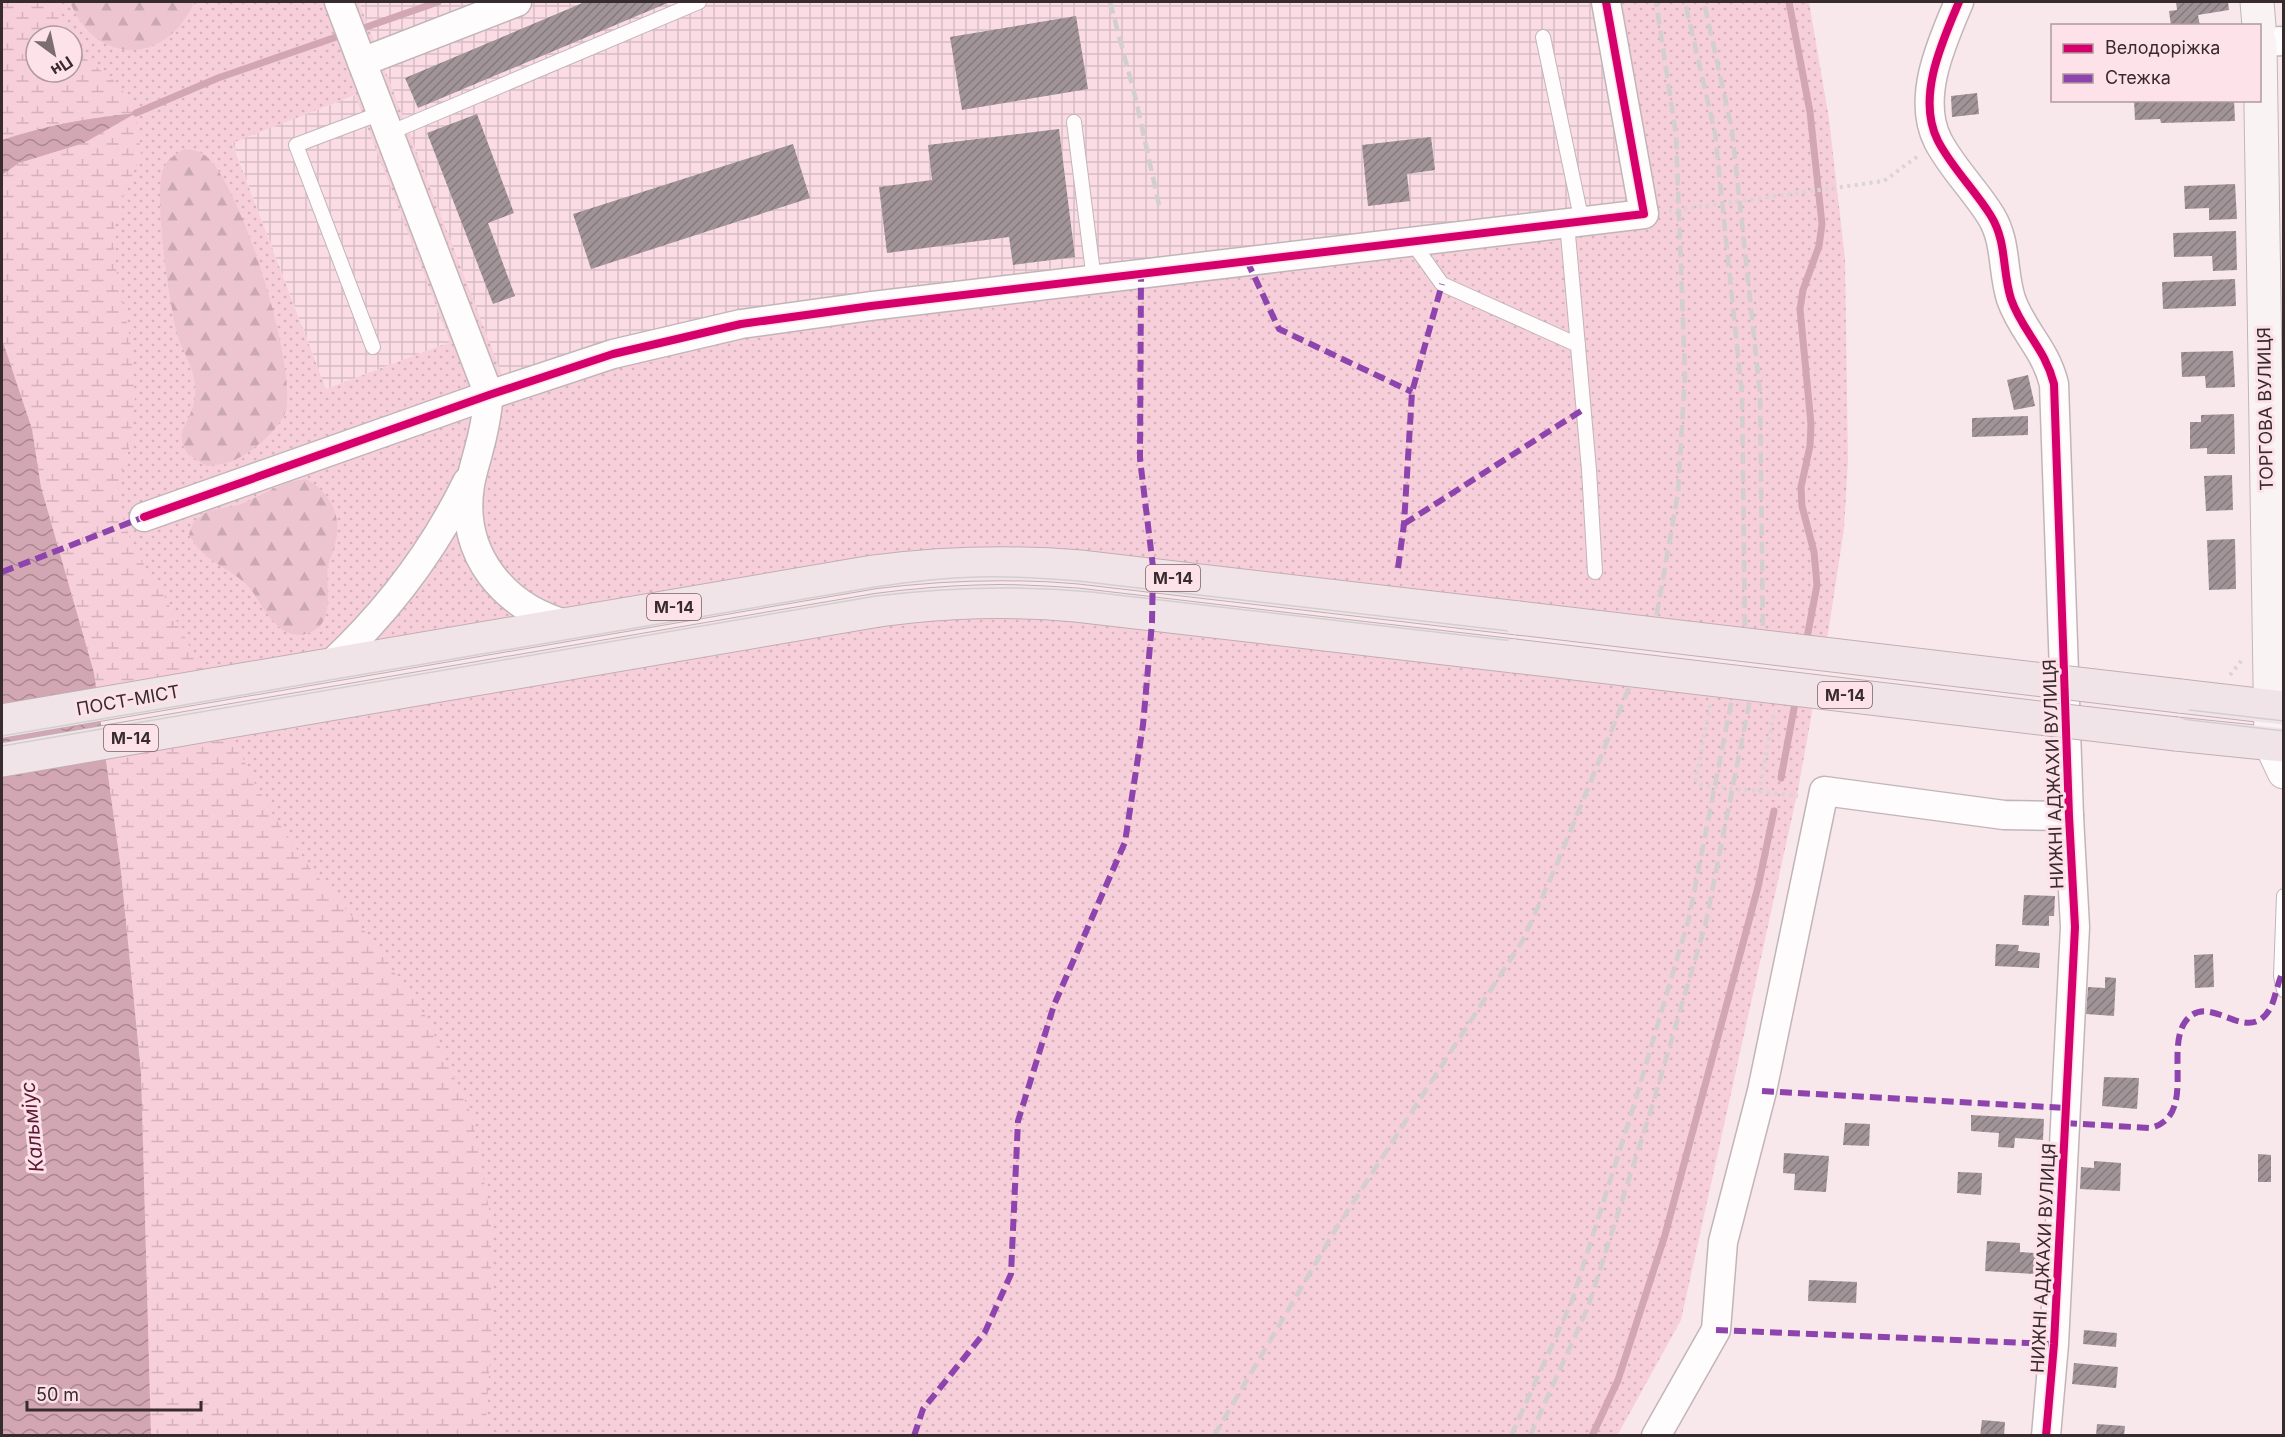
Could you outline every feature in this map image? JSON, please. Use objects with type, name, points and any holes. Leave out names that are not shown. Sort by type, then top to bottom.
[{"type":"highway","name":"М-14","points":[[330,665],[873,572],[976,562],[1028,563],[2277,707]]},
{"type":"highway","name":"М-14","points":[[2,760],[879,610],[977,601],[1026,601],[1091,607],[1514,656],[2175,734],[2279,754]]},
{"type":"highway","name":"ПОСТ-МІСТ","points":[[2,721],[330,665]]},
{"type":"main road","points":[[2257,2],[2259,24]]},
{"type":"main road","name":"ТОРГОВА ВУЛИЦЯ","points":[[2261,102],[2276,547],[2279,754]]},
{"type":"street","points":[[360,57],[517,2]]},
{"type":"street","points":[[144,517],[489,395],[613,354],[741,324],[1094,279],[1644,214],[1606,2]]},
{"type":"street","name":"НИЖНІ АДЖАХИ ВУЛИЦЯ","points":[[1959,2],[1942,42],[1934,75],[1929,107],[1931,124],[1939,142],[1991,216],[1998,231],[2012,302],[2019,318],[2042,352],[2054,384],[2075,927],[2055,1344],[2046,1436]]},
{"type":"street","points":[[341,8],[489,395],[484,431],[474,466],[468,504],[474,541],[481,558],[503,590],[517,602],[550,620],[569,625]]},
{"type":"street","points":[[2261,43],[2283,41]]},
{"type":"street","points":[[330,665],[380,615],[402,588],[442,529],[474,466]]},
{"type":"street","name":"НИЖНІ АДЖАХИ ВУЛИЦЯ","points":[[1822,799],[1824,791],[2004,815],[2069,816]]},
{"type":"street","points":[[1656,1436],[1716,1330],[1723,1242],[1762,1092],[1822,799]]},
{"type":"lane","points":[[374,347],[296,145],[385,123],[699,2]]},
{"type":"lane","points":[[1543,37],[1574,223],[1578,345],[1595,572]]},
{"type":"lane","points":[[1074,122],[1094,279]]},
{"type":"lane","points":[[1412,242],[1442,284],[1578,345]]},
{"type":"lane","points":[[2283,896],[2281,976],[2283,990]]},
{"type":"path","points":[[1644,214],[1884,181],[1939,142]]},
{"type":"path","points":[[1710,705],[1696,780],[1700,785],[1822,799]]},
{"type":"path","points":[[1759,792],[1774,712]]},
{"type":"shaded area","points":[[359,2],[1598,2],[1634,206],[504,381]]},
{"type":"shaded area","points":[[356,95],[450,342],[326,389],[232,142]]},
{"type":"green space","points":[[2,2],[359,2],[504,380],[611,345],[1634,206],[1598,2],[1809,2],[1829,119],[1845,259],[1848,461],[1844,529],[1826,646],[1080,558],[97,696],[32,429],[2,339],[2,175],[19,163],[37,128],[2,140]],"holes":[[[355,95],[450,342],[326,389],[232,143]]]},
{"type":"green space","points":[[2,2],[55,2],[65,24],[24,24],[24,84],[84,84],[84,56],[113,80],[127,96],[136,113],[141,155],[123,197],[112,236],[118,282],[130,338],[135,397],[129,449],[118,485],[120,510],[134,550],[162,591],[205,678],[97,696],[94,673],[41,487],[32,429],[2,339],[2,175],[19,163],[84,143],[134,113],[67,123],[2,140]]},
{"type":"green space","points":[[70,2],[194,2],[182,23],[167,38],[150,47],[132,50],[114,47],[97,38],[82,23]]},
{"type":"green space","points":[[184,149],[194,150],[209,159],[222,177],[237,206],[264,279],[283,356],[287,387],[286,410],[271,433],[237,459],[207,466],[188,453],[182,442],[183,430],[194,403],[195,385],[177,334],[161,223],[161,180],[164,167],[170,159]]},
{"type":"green space","points":[[306,479],[328,498],[336,515],[337,534],[328,566],[328,601],[325,617],[312,632],[295,634],[282,630],[276,625],[247,585],[201,551],[189,534],[194,521],[208,511],[239,505],[289,482]]},
{"type":"green space","points":[[977,609],[1814,701],[1798,790],[1681,1320],[1617,1436],[151,1435],[230,731]]},
{"type":"green space","points":[[230,731],[253,780],[275,818],[310,868],[363,929],[426,1017],[472,1116],[491,1220],[491,1343],[485,1435],[151,1435],[141,1072],[120,862],[105,752]]},
{"type":"water","points":[[136,113],[84,143],[19,163],[2,175],[2,140],[68,123]]},
{"type":"water","name":"Кальміус","points":[[2,339],[32,429],[41,487],[94,673],[120,862],[141,1072],[151,1435],[2,1435]]},
{"type":"building","points":[[585,2],[670,2],[418,108],[405,78]]},
{"type":"building","points":[[2176,2],[2228,2],[2229,10],[2198,15],[2200,24],[2171,24],[2169,11],[2177,10]]},
{"type":"building","points":[[1076,16],[1088,89],[962,110],[950,37]]},
{"type":"building","points":[[1977,93],[1979,114],[1952,117],[1951,96]]},
{"type":"building","points":[[2134,102],[2234,102],[2235,121],[2161,123],[2160,119],[2135,120]]},
{"type":"building","points":[[477,114],[514,213],[488,223],[515,296],[493,304],[427,133]]},
{"type":"building","points":[[1059,129],[1075,257],[1013,265],[1009,237],[887,253],[879,187],[932,180],[928,145]]},
{"type":"building","points":[[1431,137],[1435,170],[1407,174],[1410,201],[1368,206],[1362,145]]},
{"type":"building","points":[[793,144],[810,198],[591,269],[573,214]]},
{"type":"building","points":[[2235,184],[2237,219],[2209,220],[2209,208],[2185,209],[2184,186]]},
{"type":"building","points":[[2236,231],[2237,270],[2213,271],[2212,256],[2174,257],[2173,233]]},
{"type":"building","points":[[2235,279],[2236,306],[2163,309],[2162,282]]},
{"type":"building","points":[[2233,351],[2235,387],[2206,388],[2205,376],[2182,377],[2181,352]]},
{"type":"building","points":[[2028,375],[2035,406],[2014,410],[2007,380]]},
{"type":"building","points":[[2234,414],[2235,454],[2207,454],[2207,448],[2190,449],[2190,422],[2201,422],[2201,415]]},
{"type":"building","points":[[2028,416],[2028,435],[1972,437],[1972,418]]},
{"type":"building","points":[[2232,475],[2233,510],[2206,511],[2204,476]]},
{"type":"building","points":[[2235,539],[2236,589],[2209,590],[2207,540]]},
{"type":"building","points":[[2024,895],[2055,896],[2054,916],[2049,916],[2049,926],[2022,925]]},
{"type":"building","points":[[1996,944],[2019,945],[2018,951],[2040,953],[2039,968],[1995,966]]},
{"type":"building","points":[[2213,954],[2214,987],[2195,988],[2194,955]]},
{"type":"building","points":[[2105,977],[2116,978],[2114,1016],[2086,1014],[2088,987],[2105,988]]},
{"type":"building","points":[[2104,1077],[2139,1078],[2137,1109],[2102,1106]]},
{"type":"building","points":[[1971,1115],[2044,1119],[2043,1140],[2015,1138],[2014,1148],[1998,1147],[1999,1133],[1971,1131]]},
{"type":"building","points":[[1845,1123],[1870,1124],[1869,1146],[1843,1145]]},
{"type":"building","points":[[1784,1153],[1829,1156],[1826,1192],[1794,1190],[1795,1174],[1783,1173]]},
{"type":"building","points":[[2258,1154],[2271,1155],[2271,1182],[2258,1182]]},
{"type":"building","points":[[2094,1161],[2121,1163],[2120,1191],[2080,1189],[2081,1167],[2094,1168]]},
{"type":"building","points":[[1958,1172],[1982,1173],[1981,1195],[1957,1193]]},
{"type":"building","points":[[1987,1241],[2020,1243],[2020,1252],[2036,1253],[2035,1274],[1985,1271]]},
{"type":"building","points":[[1809,1280],[1857,1282],[1856,1303],[1808,1301]]},
{"type":"building","points":[[2084,1330],[2117,1333],[2116,1347],[2083,1344]]},
{"type":"building","points":[[2074,1363],[2118,1367],[2116,1388],[2072,1384]]},
{"type":"building","points":[[1982,1420],[2005,1422],[2004,1436],[1980,1436]]},
{"type":"building","points":[[2097,1424],[2125,1426],[2124,1436],[2096,1436]]},
{"type":"waterway","points":[[355,31],[438,2]]},
{"type":"waterway","points":[[1789,2],[1810,112],[1822,224],[1819,246],[1803,290],[1800,309],[1811,424],[1810,446],[1801,487],[1802,506],[1814,552],[1817,585],[1806,643]]},
{"type":"waterway","points":[[136,113],[218,78],[345,34]]},
{"type":"waterway","points":[[1781,778],[1796,698]]},
{"type":"waterway","points":[[1592,1436],[1618,1380],[1665,1235],[1758,887],[1774,811]]},
{"type":"tram line","points":[[2,736],[875,587],[938,579],[989,577],[1078,581],[2284,721]]},
{"type":"tram line","points":[[2,746],[876,596],[957,589],[1011,588],[1092,592],[2284,731]]},
{"type":"railway","points":[[1110,2],[1136,100],[1159,205]]},
{"type":"railway","points":[[1214,1436],[1334,1232],[1523,940],[1554,871],[1655,624],[1678,493],[1685,375],[1676,135],[1656,2]]},
{"type":"railway","points":[[1511,1436],[1572,1301],[1634,1105],[1689,918],[1745,632],[1742,394],[1715,133],[1685,2]]},
{"type":"railway","points":[[1530,1436],[1588,1307],[1651,1110],[1706,922],[1763,634],[1760,393],[1732,130],[1704,2]]},
{"type":"marked path","points":[[1247,261],[1279,329],[1412,392]]},
{"type":"marked path","points":[[914,1436],[923,1409],[985,1332],[1011,1274],[1018,1121],[1054,1005],[1125,842],[1143,725],[1152,623],[1153,567],[1140,459],[1141,274]]},
{"type":"marked path","points":[[1398,568],[1404,524],[1412,392],[1442,284]]},
{"type":"marked path","points":[[1404,524],[1584,409]]},
{"type":"marked path","points":[[2,572],[144,517]]},
{"type":"marked path","points":[[2065,1123],[2150,1128],[2164,1121],[2172,1111],[2176,1097],[2178,1049],[2180,1034],[2185,1022],[2195,1013],[2205,1011],[2240,1022],[2251,1023],[2262,1019],[2271,1007],[2281,976]]},
{"type":"marked path","points":[[1762,1091],[2066,1108]]},
{"type":"marked path","points":[[1716,1330],[2054,1344]]},
{"type":"cycle path","points":[[144,517],[489,395],[613,354],[741,324],[871,306],[1644,214],[1606,2]]},
{"type":"cycle path","points":[[1959,2],[1934,70],[1930,89],[1932,124],[1944,151],[1985,206],[1996,226],[2000,236],[2011,299],[2021,321],[2045,360],[2054,384],[2075,927],[2054,1344],[2046,1436]]}]
